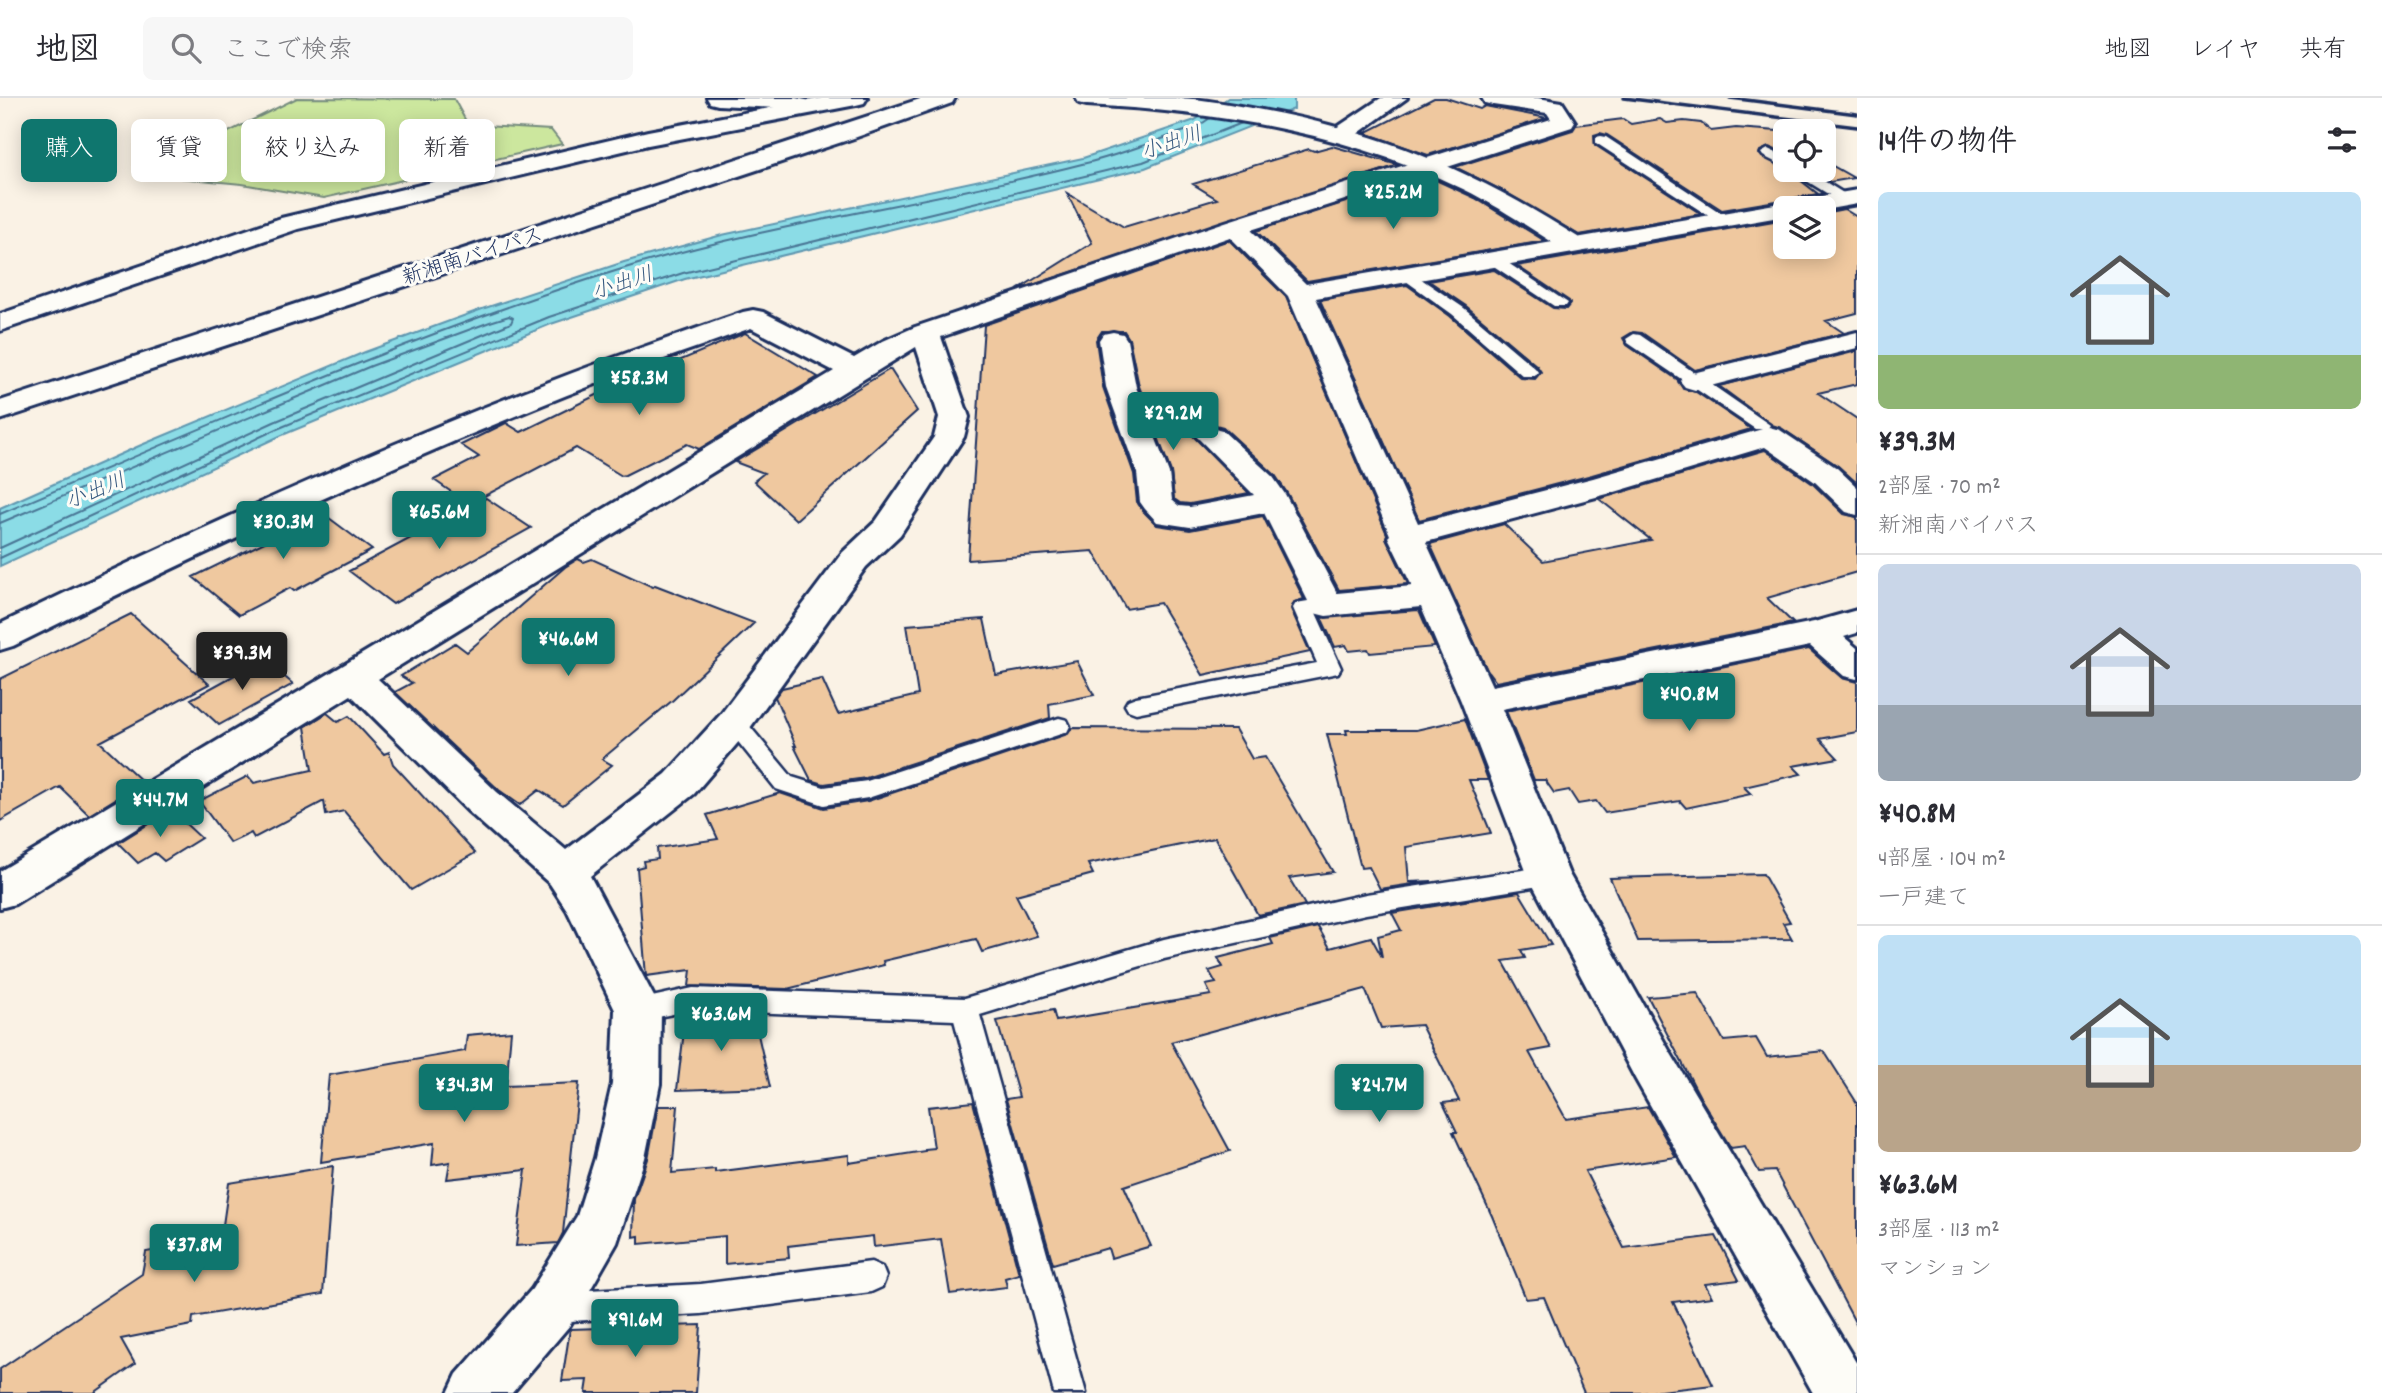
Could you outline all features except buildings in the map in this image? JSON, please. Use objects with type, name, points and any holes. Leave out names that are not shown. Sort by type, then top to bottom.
[{"type":"main road","points":[[718,98],[778,101],[803,106]]},
{"type":"main road","points":[[0,323],[290,223],[648,138],[803,106],[856,98]]},
{"type":"main road","name":"新湘南バイパス","points":[[400,254],[883,98]]},
{"type":"main road","name":"新湘南バイパス","points":[[0,411],[846,133],[944,98]]},
{"type":"main road","points":[[1087,98],[1226,111],[1334,134],[1430,166],[1471,183],[1572,244]]},
{"type":"main road","points":[[1334,134],[1396,98]]},
{"type":"main road","points":[[3,886],[354,676],[893,347],[925,333],[1234,227],[1564,122],[1554,107],[1493,98]]},
{"type":"main road","points":[[1300,293],[1773,211]]},
{"type":"main road","points":[[1234,227],[1300,293],[1405,537],[1480,701],[1549,876],[1653,1066],[1845,1385]]},
{"type":"main road","points":[[0,638],[147,566],[312,491],[533,399],[753,318],[855,370]]},
{"type":"main road","points":[[565,873],[680,784],[734,723],[854,560],[888,528],[949,437],[954,417],[925,333]]},
{"type":"main road","points":[[1113,340],[1121,387],[1153,473],[1156,502],[1169,515],[1190,517],[1274,501]]},
{"type":"main road","points":[[1695,381],[1857,340]]},
{"type":"main road","points":[[1211,436],[1262,484],[1274,501],[1326,604],[1431,595]]},
{"type":"main road","points":[[1405,537],[1604,485],[1769,436],[1826,475],[1857,505]]},
{"type":"main road","points":[[1480,701],[1817,633],[1857,621]]},
{"type":"main road","points":[[1817,633],[1857,667]]},
{"type":"main road","points":[[354,676],[483,802],[565,873],[584,902],[638,1010],[636,1084],[620,1158],[599,1226],[551,1307],[476,1393]]},
{"type":"lane","points":[[1601,141],[1723,219]]},
{"type":"lane","points":[[1768,153],[1773,156]]},
{"type":"lane","points":[[1821,182],[1852,198]]},
{"type":"lane","points":[[1491,258],[1560,303]]},
{"type":"lane","points":[[1405,273],[1458,312],[1529,372]]},
{"type":"lane","points":[[1634,339],[1761,425]]},
{"type":"lane","points":[[1136,705],[1330,668],[1303,608],[1326,604]]},
{"type":"lane","points":[[734,723],[784,783],[824,796],[868,789],[1059,726]]},
{"type":"lane","points":[[638,1010],[693,999],[965,1009],[1164,949],[1367,904],[1549,876]]},
{"type":"lane","points":[[965,1009],[1070,1393]]},
{"type":"lane","points":[[551,1307],[701,1299],[871,1277]]},
{"type":"green space","points":[[297,98],[454,99],[465,119],[399,119],[399,181],[324,198],[221,182],[227,182],[227,133],[241,126],[241,182],[385,182],[385,119],[255,119]]},
{"type":"green space","points":[[495,127],[551,130],[562,144],[495,159]]},
{"type":"water","name":"小出川","points":[[1228,98],[1294,98],[1294,109],[1145,168],[685,279],[551,324],[280,436],[0,566],[0,508],[139,446],[365,352],[485,308],[624,262],[722,235],[1083,158],[1195,120]]},
{"type":"railway","points":[[1624,98],[1857,127]]},
{"type":"railway","points":[[1730,98],[1857,114]]}]
